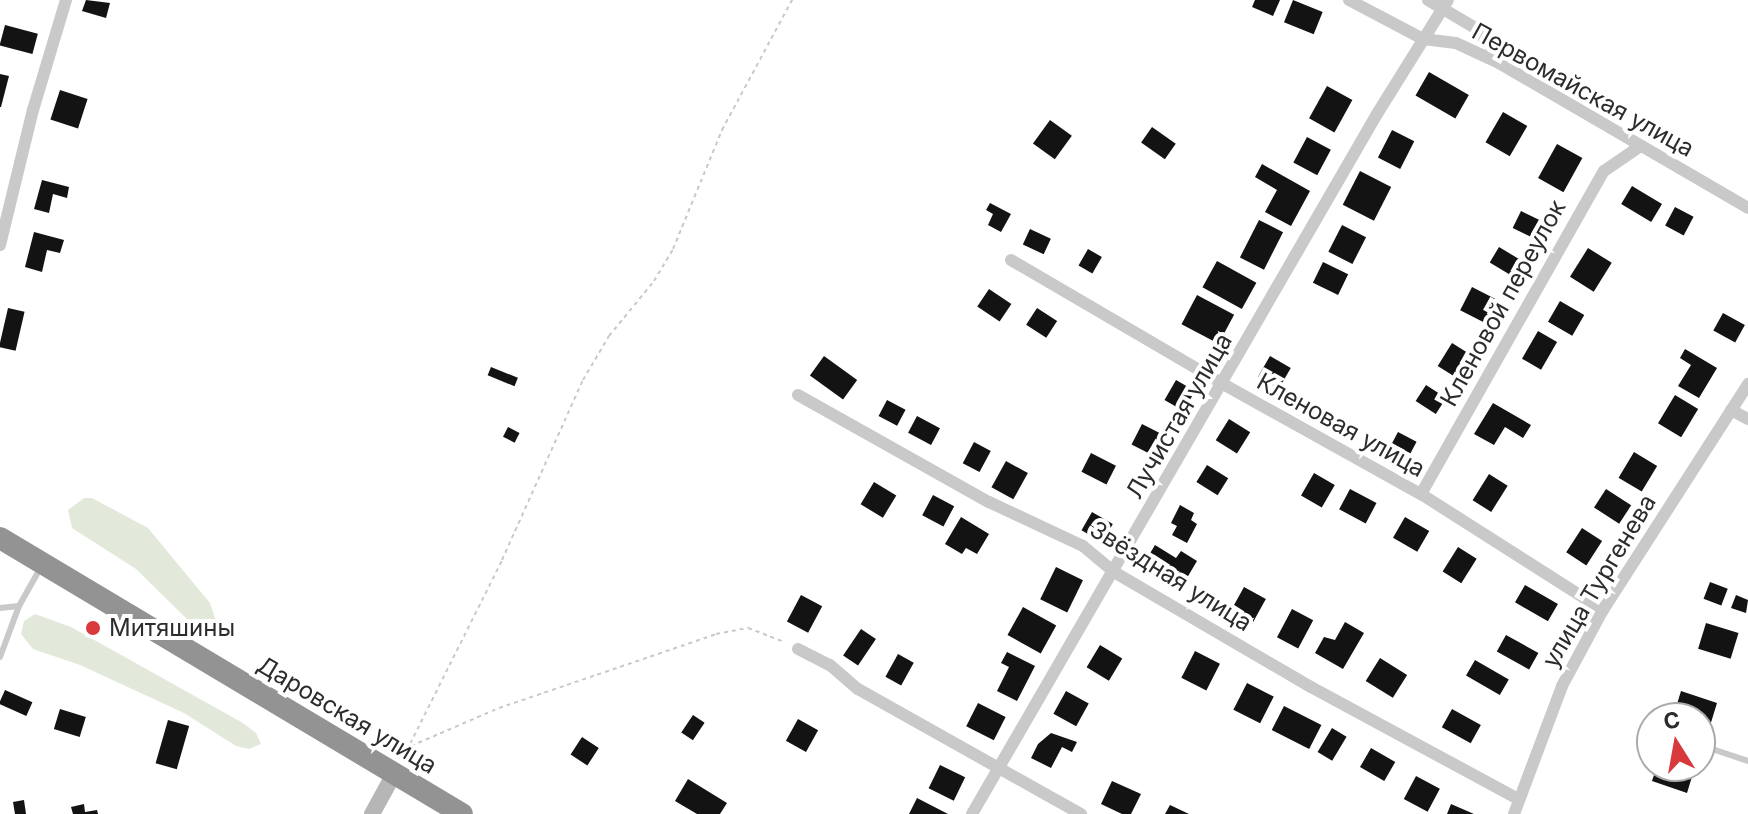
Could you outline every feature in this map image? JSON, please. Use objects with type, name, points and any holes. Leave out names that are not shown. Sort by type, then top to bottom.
[{"type":"highway","name":"Даровская улица","points":[[0,538],[462,814]]},
{"type":"street","points":[[0,245],[33,110],[66,0]]},
{"type":"street","name":"Первомайская улица","points":[[1349,0],[1423,39],[1456,43],[1499,63],[1748,208]]},
{"type":"street","points":[[1428,0],[1446,4],[1477,29],[1499,63]]},
{"type":"street","name":"Лучистая улица","points":[[972,814],[1446,4]]},
{"type":"street","name":"Кленовой переулок","points":[[1421,494],[1604,171],[1639,147]]},
{"type":"street","name":"Кленовая улица","points":[[1011,260],[1223,384],[1421,494],[1603,610]]},
{"type":"street","name":"улица Тургенева","points":[[1514,814],[1562,686],[1603,610],[1748,384]]},
{"type":"street","name":"Звёздная улица","points":[[798,395],[989,502],[1083,546],[1114,572],[1311,687],[1518,799]]},
{"type":"street","points":[[1731,410],[1748,419]]},
{"type":"street","points":[[798,649],[830,665],[858,689],[1081,814]]},
{"type":"street","points":[[372,814],[394,774]]},
{"type":"lane","points":[[0,657],[19,606],[43,564]]},
{"type":"lane","points":[[0,608],[19,606]]},
{"type":"lane","points":[[1716,750],[1748,761]]},
{"type":"path","points":[[394,774],[542,476],[583,380],[609,336],[654,281],[673,249],[722,130],[792,0]]},
{"type":"path","points":[[410,746],[499,708],[716,634],[748,628],[765,632],[798,649]]},
{"type":"shaded area","points":[[84,498],[92,498],[148,528],[210,603],[217,624],[212,628],[199,627],[188,620],[136,569],[72,528],[68,510]]},
{"type":"shaded area","points":[[35,614],[71,627],[243,723],[256,733],[261,744],[249,749],[236,746],[184,713],[80,665],[33,649],[21,634],[24,621]]},
{"type":"building","points":[[86,0],[110,3],[106,18],[82,11]]},
{"type":"building","points":[[1255,0],[1280,0],[1273,16],[1252,7]]},
{"type":"building","points":[[1293,0],[1323,12],[1314,34],[1284,22]]},
{"type":"building","points":[[5,25],[38,34],[32,54],[0,45]]},
{"type":"building","points":[[1429,72],[1469,95],[1455,118],[1416,95]]},
{"type":"building","points":[[0,74],[9,76],[1,107],[0,107]]},
{"type":"building","points":[[1327,86],[1352,100],[1334,132],[1309,118]]},
{"type":"building","points":[[60,90],[88,99],[78,128],[50,119]]},
{"type":"building","points":[[1503,112],[1527,126],[1510,156],[1486,142]]},
{"type":"building","points":[[1050,120],[1072,136],[1055,159],[1033,143]]},
{"type":"building","points":[[1152,127],[1176,144],[1165,159],[1141,143]]},
{"type":"building","points":[[1392,130],[1414,141],[1400,169],[1378,158]]},
{"type":"building","points":[[1307,137],[1331,150],[1317,175],[1293,163]]},
{"type":"building","points":[[1557,144],[1582,158],[1563,192],[1538,178]]},
{"type":"building","points":[[1262,164],[1310,191],[1291,226],[1265,212],[1277,190],[1255,177]]},
{"type":"building","points":[[1360,171],[1391,187],[1374,221],[1343,205]]},
{"type":"building","points":[[42,180],[69,187],[67,198],[53,194],[49,213],[34,209]]},
{"type":"building","points":[[1632,186],[1662,204],[1651,222],[1621,204]]},
{"type":"building","points":[[990,203],[1011,214],[1001,232],[988,225],[993,214],[986,210]]},
{"type":"building","points":[[1675,207],[1694,217],[1684,235],[1665,226]]},
{"type":"building","points":[[1521,211],[1546,223],[1538,240],[1513,228]]},
{"type":"building","points":[[1259,220],[1283,232],[1264,270],[1240,257]]},
{"type":"building","points":[[1342,225],[1366,237],[1352,264],[1328,252]]},
{"type":"building","points":[[1030,229],[1051,239],[1044,254],[1023,244]]},
{"type":"building","points":[[34,232],[64,240],[60,253],[47,250],[42,272],[25,267]]},
{"type":"building","points":[[1499,247],[1526,263],[1516,278],[1490,262]]},
{"type":"building","points":[[1588,248],[1612,263],[1594,292],[1570,277]]},
{"type":"building","points":[[1088,249],[1102,257],[1092,273],[1078,265]]},
{"type":"building","points":[[1217,261],[1256,283],[1242,309],[1202,287]]},
{"type":"building","points":[[1323,262],[1348,274],[1338,295],[1313,283]]},
{"type":"building","points":[[1472,287],[1497,300],[1485,323],[1460,310]]},
{"type":"building","points":[[989,289],[1011,304],[1000,322],[977,306]]},
{"type":"building","points":[[1197,295],[1234,315],[1219,344],[1182,324]]},
{"type":"building","points":[[1560,301],[1584,315],[1572,336],[1548,322]]},
{"type":"building","points":[[8,308],[25,312],[16,351],[0,347]]},
{"type":"building","points":[[1037,308],[1057,321],[1046,338],[1026,325]]},
{"type":"building","points":[[1723,313],[1745,325],[1735,343],[1713,330]]},
{"type":"building","points":[[1538,331],[1557,342],[1541,370],[1522,359]]},
{"type":"building","points":[[1452,343],[1473,356],[1459,379],[1438,366]]},
{"type":"building","points":[[1685,349],[1717,368],[1699,398],[1678,386],[1691,365],[1680,358]]},
{"type":"building","points":[[824,356],[857,380],[843,400],[810,375]]},
{"type":"building","points":[[1270,356],[1291,368],[1279,389],[1258,377]]},
{"type":"building","points":[[491,367],[518,378],[515,386],[488,375]]},
{"type":"building","points":[[1176,380],[1195,391],[1184,411],[1164,400]]},
{"type":"building","points":[[1426,385],[1446,398],[1436,414],[1416,401]]},
{"type":"building","points":[[1675,395],[1698,409],[1681,437],[1658,423]]},
{"type":"building","points":[[887,400],[906,410],[897,426],[879,416]]},
{"type":"building","points":[[1493,403],[1531,425],[1523,438],[1505,427],[1494,445],[1474,434]]},
{"type":"building","points":[[917,416],[940,428],[931,445],[908,433]]},
{"type":"building","points":[[1229,419],[1250,432],[1237,453],[1216,440]]},
{"type":"building","points":[[1142,424],[1166,436],[1156,457],[1132,444]]},
{"type":"building","points":[[508,427],[520,433],[515,443],[503,437]]},
{"type":"building","points":[[1398,432],[1417,442],[1408,459],[1389,449]]},
{"type":"building","points":[[974,442],[991,451],[980,472],[963,463]]},
{"type":"building","points":[[1634,452],[1657,466],[1642,492],[1619,478]]},
{"type":"building","points":[[1091,453],[1116,466],[1106,484],[1081,472]]},
{"type":"building","points":[[1006,461],[1028,473],[1013,499],[991,487]]},
{"type":"building","points":[[1207,465],[1228,478],[1218,495],[1196,482]]},
{"type":"building","points":[[1314,473],[1335,485],[1322,508],[1301,496]]},
{"type":"building","points":[[1489,474],[1508,486],[1491,512],[1473,500]]},
{"type":"building","points":[[874,482],[896,495],[883,518],[861,504]]},
{"type":"building","points":[[1350,489],[1376,503],[1366,523],[1339,509]]},
{"type":"building","points":[[1606,489],[1631,505],[1619,524],[1594,507]]},
{"type":"building","points":[[933,495],[954,506],[943,527],[922,515]]},
{"type":"building","points":[[1180,505],[1194,513],[1191,520],[1197,524],[1187,543],[1172,535],[1177,526],[1171,523]]},
{"type":"building","points":[[1092,512],[1113,524],[1102,542],[1082,530]]},
{"type":"building","points":[[961,517],[989,534],[977,554],[966,548],[962,554],[945,544]]},
{"type":"building","points":[[1405,517],[1429,531],[1417,552],[1393,538]]},
{"type":"building","points":[[1582,528],[1602,541],[1586,565],[1566,552]]},
{"type":"building","points":[[1155,545],[1176,558],[1181,551],[1197,561],[1181,588],[1143,565]]},
{"type":"building","points":[[1458,547],[1477,559],[1461,583],[1443,572]]},
{"type":"building","points":[[1056,567],[1083,580],[1067,613],[1040,599]]},
{"type":"building","points":[[1710,582],[1728,589],[1721,606],[1704,599]]},
{"type":"building","points":[[1525,585],[1558,604],[1548,621],[1515,602]]},
{"type":"building","points":[[1244,587],[1266,599],[1249,629],[1228,617]]},
{"type":"building","points":[[801,595],[822,606],[808,633],[787,621]]},
{"type":"building","points":[[1736,595],[1748,600],[1746,613],[1731,608]]},
{"type":"building","points":[[1023,607],[1056,625],[1041,653],[1007,635]]},
{"type":"building","points":[[1292,609],[1313,620],[1298,649],[1277,637]]},
{"type":"building","points":[[1345,622],[1364,633],[1343,669],[1315,653],[1324,637],[1335,640]]},
{"type":"building","points":[[1706,623],[1739,633],[1731,659],[1698,649]]},
{"type":"building","points":[[861,629],[876,639],[858,666],[843,656]]},
{"type":"building","points":[[1506,635],[1538,653],[1529,670],[1497,652]]},
{"type":"building","points":[[1100,645],[1122,658],[1109,681],[1087,667]]},
{"type":"building","points":[[1195,651],[1220,664],[1206,690],[1181,678]]},
{"type":"building","points":[[1007,652],[1035,666],[1017,701],[997,691],[1009,667],[1001,663]]},
{"type":"building","points":[[898,654],[914,663],[901,685],[885,677]]},
{"type":"building","points":[[1380,658],[1407,675],[1393,698],[1366,681]]},
{"type":"building","points":[[1475,660],[1509,679],[1500,695],[1466,676]]},
{"type":"building","points":[[1247,683],[1274,697],[1260,723],[1233,710]]},
{"type":"building","points":[[5,690],[32,702],[26,716],[0,704]]},
{"type":"building","points":[[1066,691],[1089,704],[1076,726],[1053,714]]},
{"type":"building","points":[[1681,691],[1714,702],[1678,702]]},
{"type":"building","points":[[978,703],[1006,717],[994,740],[966,726]]},
{"type":"building","points":[[1284,706],[1321,725],[1309,749],[1272,730]]},
{"type":"building","points":[[60,709],[86,717],[80,737],[54,729]]},
{"type":"building","points":[[1452,709],[1481,725],[1471,743],[1442,727]]},
{"type":"building","points":[[693,715],[705,723],[693,740],[681,732]]},
{"type":"building","points":[[798,719],[818,730],[806,752],[786,741]]},
{"type":"building","points":[[168,720],[189,726],[177,769],[156,763]]},
{"type":"building","points":[[1332,728],[1347,737],[1332,761],[1318,752]]},
{"type":"building","points":[[1051,733],[1077,742],[1072,752],[1062,747],[1051,768],[1031,758],[1038,744]]},
{"type":"building","points":[[582,737],[599,748],[587,766],[571,755]]},
{"type":"building","points":[[1371,748],[1395,762],[1384,781],[1360,767]]},
{"type":"building","points":[[940,765],[965,777],[954,801],[929,788]]},
{"type":"building","points":[[1416,776],[1440,789],[1428,812],[1404,799]]},
{"type":"building","points":[[688,779],[727,803],[720,814],[697,814],[675,801]]},
{"type":"building","points":[[1112,781],[1141,794],[1131,814],[1122,814],[1101,804]]},
{"type":"building","points":[[1655,782],[1690,782],[1687,793]]},
{"type":"building","points":[[917,798],[948,814],[909,814]]},
{"type":"building","points":[[24,800],[26,814],[15,814],[13,802]]},
{"type":"building","points":[[84,804],[85,812],[97,810],[98,814],[73,814],[71,807]]},
{"type":"building","points":[[1451,804],[1474,814],[1447,814]]},
{"type":"building","points":[[1170,805],[1189,814],[1165,814]]},
{"type":"place","name":"Митяшины","points":[[93,628]]}]
